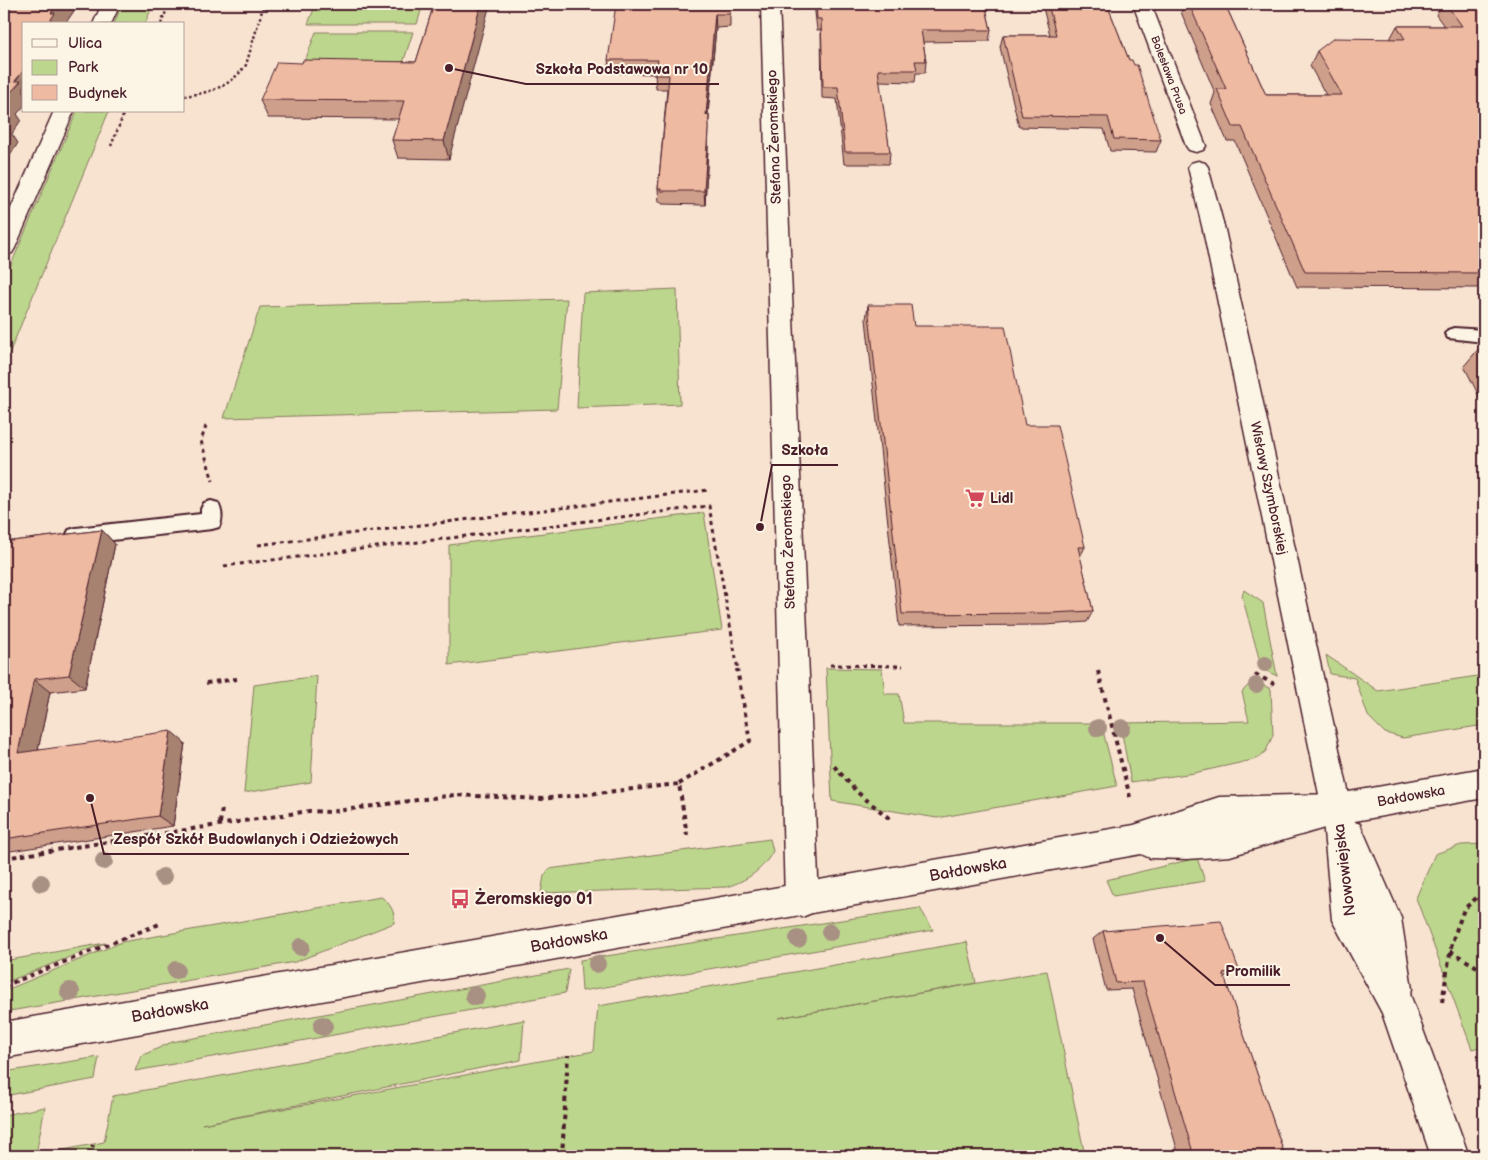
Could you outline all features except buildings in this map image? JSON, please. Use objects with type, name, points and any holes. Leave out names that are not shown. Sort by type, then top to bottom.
[{"type":"street","points":[[103,22],[111,4]]},
{"type":"street","name":"Stefana Żeromskiego","points":[[770,4],[802,900]]},
{"type":"street","name":"Bolesława Prusa","points":[[1142,4],[1197,156]]},
{"type":"street","points":[[4,248],[64,112]]},
{"type":"street","name":"Wisławy Szymborskiej","points":[[1197,156],[1338,809]]},
{"type":"street","name":"Bałdowska","points":[[4,1040],[1134,841],[1187,843],[1230,840],[1338,809],[1484,782]]},
{"type":"street","name":"Nowowiejska","points":[[1338,809],[1349,920],[1397,1005],[1450,1156]]},
{"type":"lane","points":[[1454,334],[1484,336]]},
{"type":"lane","points":[[53,539],[212,522],[211,509]]},
{"type":"path","points":[[162,22],[169,4]]},
{"type":"path","points":[[185,96],[216,90],[226,86],[241,74],[246,65],[264,4]]},
{"type":"path","points":[[111,146],[125,112]]},
{"type":"path","points":[[206,426],[201,441],[213,478]]},
{"type":"path","points":[[258,545],[708,490]]},
{"type":"path","points":[[4,858],[220,823],[309,811],[329,812],[454,795],[542,799],[679,784],[750,741],[709,506],[224,566]]},
{"type":"path","points":[[849,665],[902,666]]},
{"type":"path","points":[[1098,671],[1130,797]]},
{"type":"path","points":[[1255,674],[1282,688]]},
{"type":"path","points":[[206,683],[237,679]]},
{"type":"path","points":[[829,760],[857,792],[890,819]]},
{"type":"path","points":[[679,784],[687,835]]},
{"type":"path","points":[[220,823],[222,808]]},
{"type":"path","points":[[1442,1002],[1450,951],[1464,909],[1484,891]]},
{"type":"path","points":[[4,986],[162,923]]},
{"type":"path","points":[[1450,951],[1484,971]]},
{"type":"path","points":[[562,1156],[568,1056]]},
{"type":"path","points":[[90,1156],[93,1144]]},
{"type":"green space","points":[[122,4],[153,4],[146,22],[115,22]]},
{"type":"green space","points":[[316,4],[423,4],[417,24],[308,24]]},
{"type":"green space","points":[[316,32],[413,32],[403,63],[304,63]]},
{"type":"green space","points":[[77,112],[109,112],[4,366],[4,281]]},
{"type":"green space","points":[[677,289],[680,404],[577,408],[583,293]]},
{"type":"green space","points":[[567,299],[557,409],[224,418],[260,307]]},
{"type":"green space","points":[[704,513],[722,630],[449,665],[449,545]]},
{"type":"green space","points":[[1244,590],[1263,603],[1277,676],[1262,669],[1242,596]]},
{"type":"green space","points":[[1326,655],[1378,691],[1484,675],[1484,725],[1403,738],[1385,733],[1368,716],[1355,678],[1330,674]]},
{"type":"green space","points":[[826,668],[882,669],[885,694],[899,694],[904,723],[1101,723],[1117,786],[937,818],[832,801]]},
{"type":"green space","points":[[317,676],[311,782],[244,793],[254,685]]},
{"type":"green space","points":[[1253,680],[1271,689],[1273,735],[1266,751],[1257,759],[1194,773],[1131,782],[1120,723],[1249,721],[1242,692]]},
{"type":"green space","points":[[770,839],[773,851],[764,864],[747,878],[727,887],[541,893],[544,876],[549,869]]},
{"type":"green space","points":[[1484,844],[1484,1046],[1472,1049],[1416,898],[1435,854],[1461,845]]},
{"type":"green space","points":[[1197,858],[1205,881],[1113,896],[1106,880]]},
{"type":"green space","points":[[381,897],[391,908],[394,915],[394,923],[295,962],[4,1012],[4,991],[122,942]]},
{"type":"green space","points":[[920,908],[933,930],[582,991],[580,960]]},
{"type":"green space","points":[[967,942],[976,983],[778,1018],[1047,971],[1085,1156],[33,1156],[104,1142],[113,1096],[524,1020],[521,1060],[202,1124],[594,1051],[598,1006]]},
{"type":"green space","points":[[105,943],[4,983],[4,961]]},
{"type":"green space","points":[[569,969],[565,993],[135,1071],[141,1056],[172,1042]]},
{"type":"green space","points":[[99,1057],[95,1079],[4,1096],[4,1072]]},
{"type":"green space","points":[[45,1107],[36,1154],[4,1156],[4,1115]]},
{"type":"place","name":"Szkoła Podstawowa nr 10","points":[[449,68]]},
{"type":"place","name":"Lidl","points":[[975,498]]},
{"type":"place","name":"Szkoła","points":[[760,527]]},
{"type":"place","name":"Zespół Szkół Budowlanych i Odzieżowych","points":[[90,798]]},
{"type":"place","name":"Żeromskiego 01","points":[[460,899]]},
{"type":"place","name":"Promilik","points":[[1160,938]]}]
